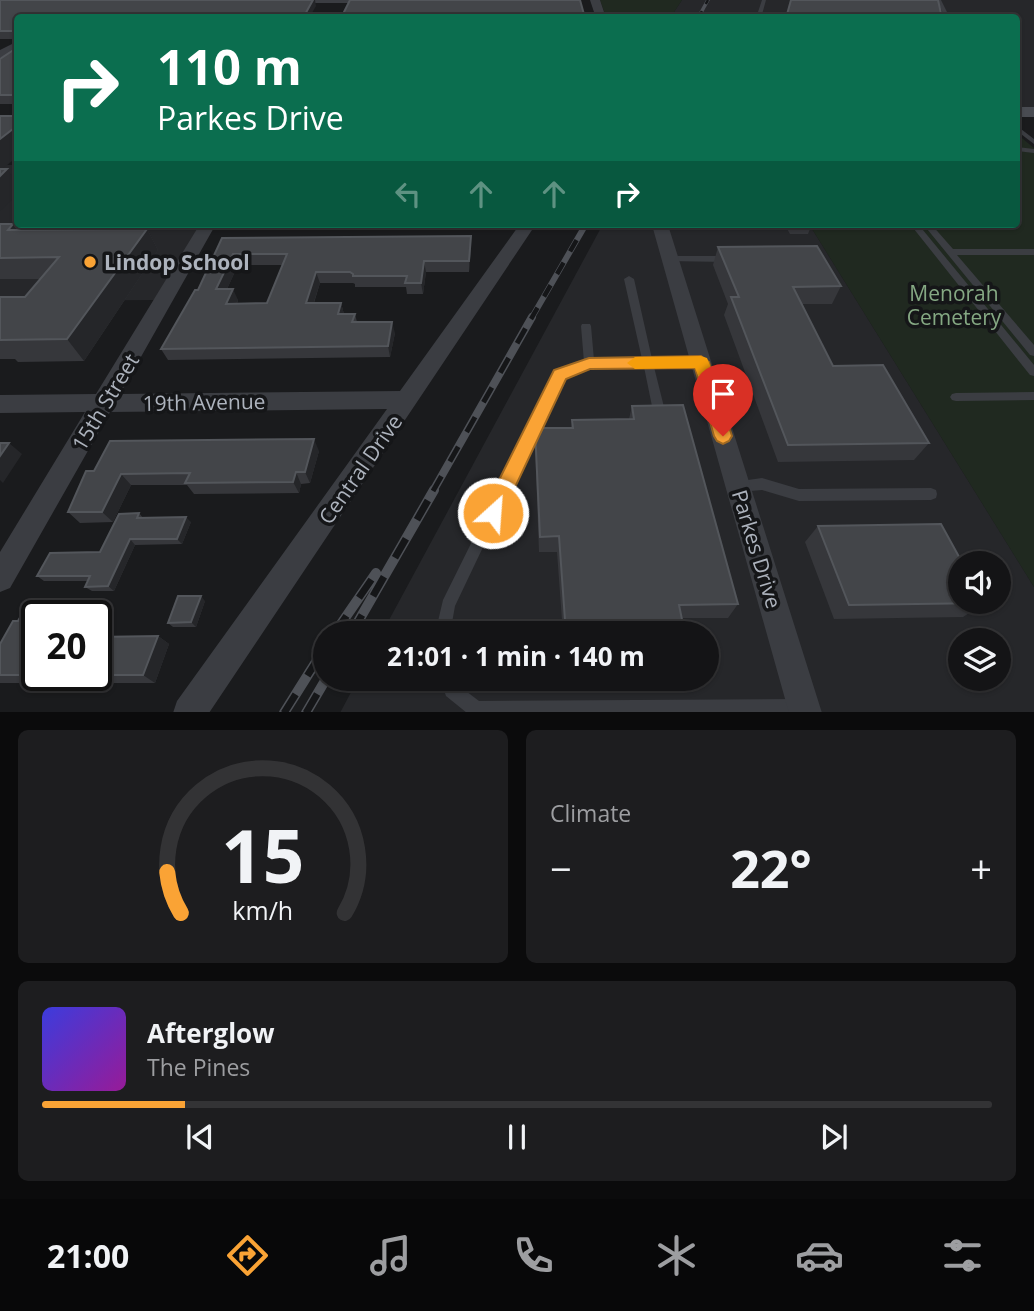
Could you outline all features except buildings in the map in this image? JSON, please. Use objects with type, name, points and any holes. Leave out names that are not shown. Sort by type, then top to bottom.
[{"type":"street","points":[[272,0],[359,0]]},
{"type":"street","points":[[332,11],[338,0]]},
{"type":"street","name":"15th Street","points":[[0,578],[206,228]]},
{"type":"street","name":"Central Drive","points":[[189,712],[525,228]]},
{"type":"street","name":"Parkes Drive","points":[[661,228],[805,710]]},
{"type":"street","name":"19th Avenue","points":[[0,404],[408,400]]},
{"type":"lane","points":[[1021,117],[1034,129]]},
{"type":"lane","points":[[1021,117],[1034,142]]},
{"type":"lane","points":[[917,228],[1034,372]]},
{"type":"lane","points":[[930,228],[1034,352]]},
{"type":"lane","points":[[951,252],[1034,252]]},
{"type":"lane","points":[[670,259],[737,258]]},
{"type":"lane","points":[[629,279],[659,411]]},
{"type":"lane","points":[[586,326],[589,363]]},
{"type":"lane","points":[[445,621],[448,605],[560,374],[589,363],[701,362]]},
{"type":"lane","points":[[956,397],[1034,396]]},
{"type":"lane","points":[[738,486],[762,485],[800,495],[931,494]]},
{"type":"lane","points":[[453,691],[476,709],[805,710]]},
{"type":"shaded area","points":[[682,0],[1034,0],[1034,108],[1020,108],[1020,14],[673,14]]},
{"type":"shaded area","name":"Lindop School","points":[[0,165],[14,165],[14,228],[201,228],[157,300],[0,301]]},
{"type":"shaded area","points":[[601,228],[811,228],[1034,587],[1034,712],[341,712],[352,691],[719,691],[719,621],[388,621]]},
{"type":"green space","points":[[600,0],[682,0],[673,14],[605,14]]},
{"type":"green space","name":"Menorah Cemetery","points":[[1020,136],[1034,148],[1034,587],[811,228],[1020,228]]},
{"type":"railway","points":[[700,14],[708,0]]},
{"type":"railway","points":[[531,319],[584,228]]},
{"type":"railway","points":[[433,491],[532,317]]},
{"type":"railway","points":[[358,621],[434,490]]},
{"type":"railway","points":[[343,621],[376,573]]},
{"type":"railway","points":[[285,712],[313,667]]},
{"type":"railway","points":[[307,712],[319,691]]},
{"type":"slow traffic","points":[[635,363],[701,362],[704,370]]},
{"type":"place","name":"Lindop School","points":[[90,262]]},
{"type":"route","points":[[493,513],[560,374],[589,363],[701,362],[723,436]]}]
